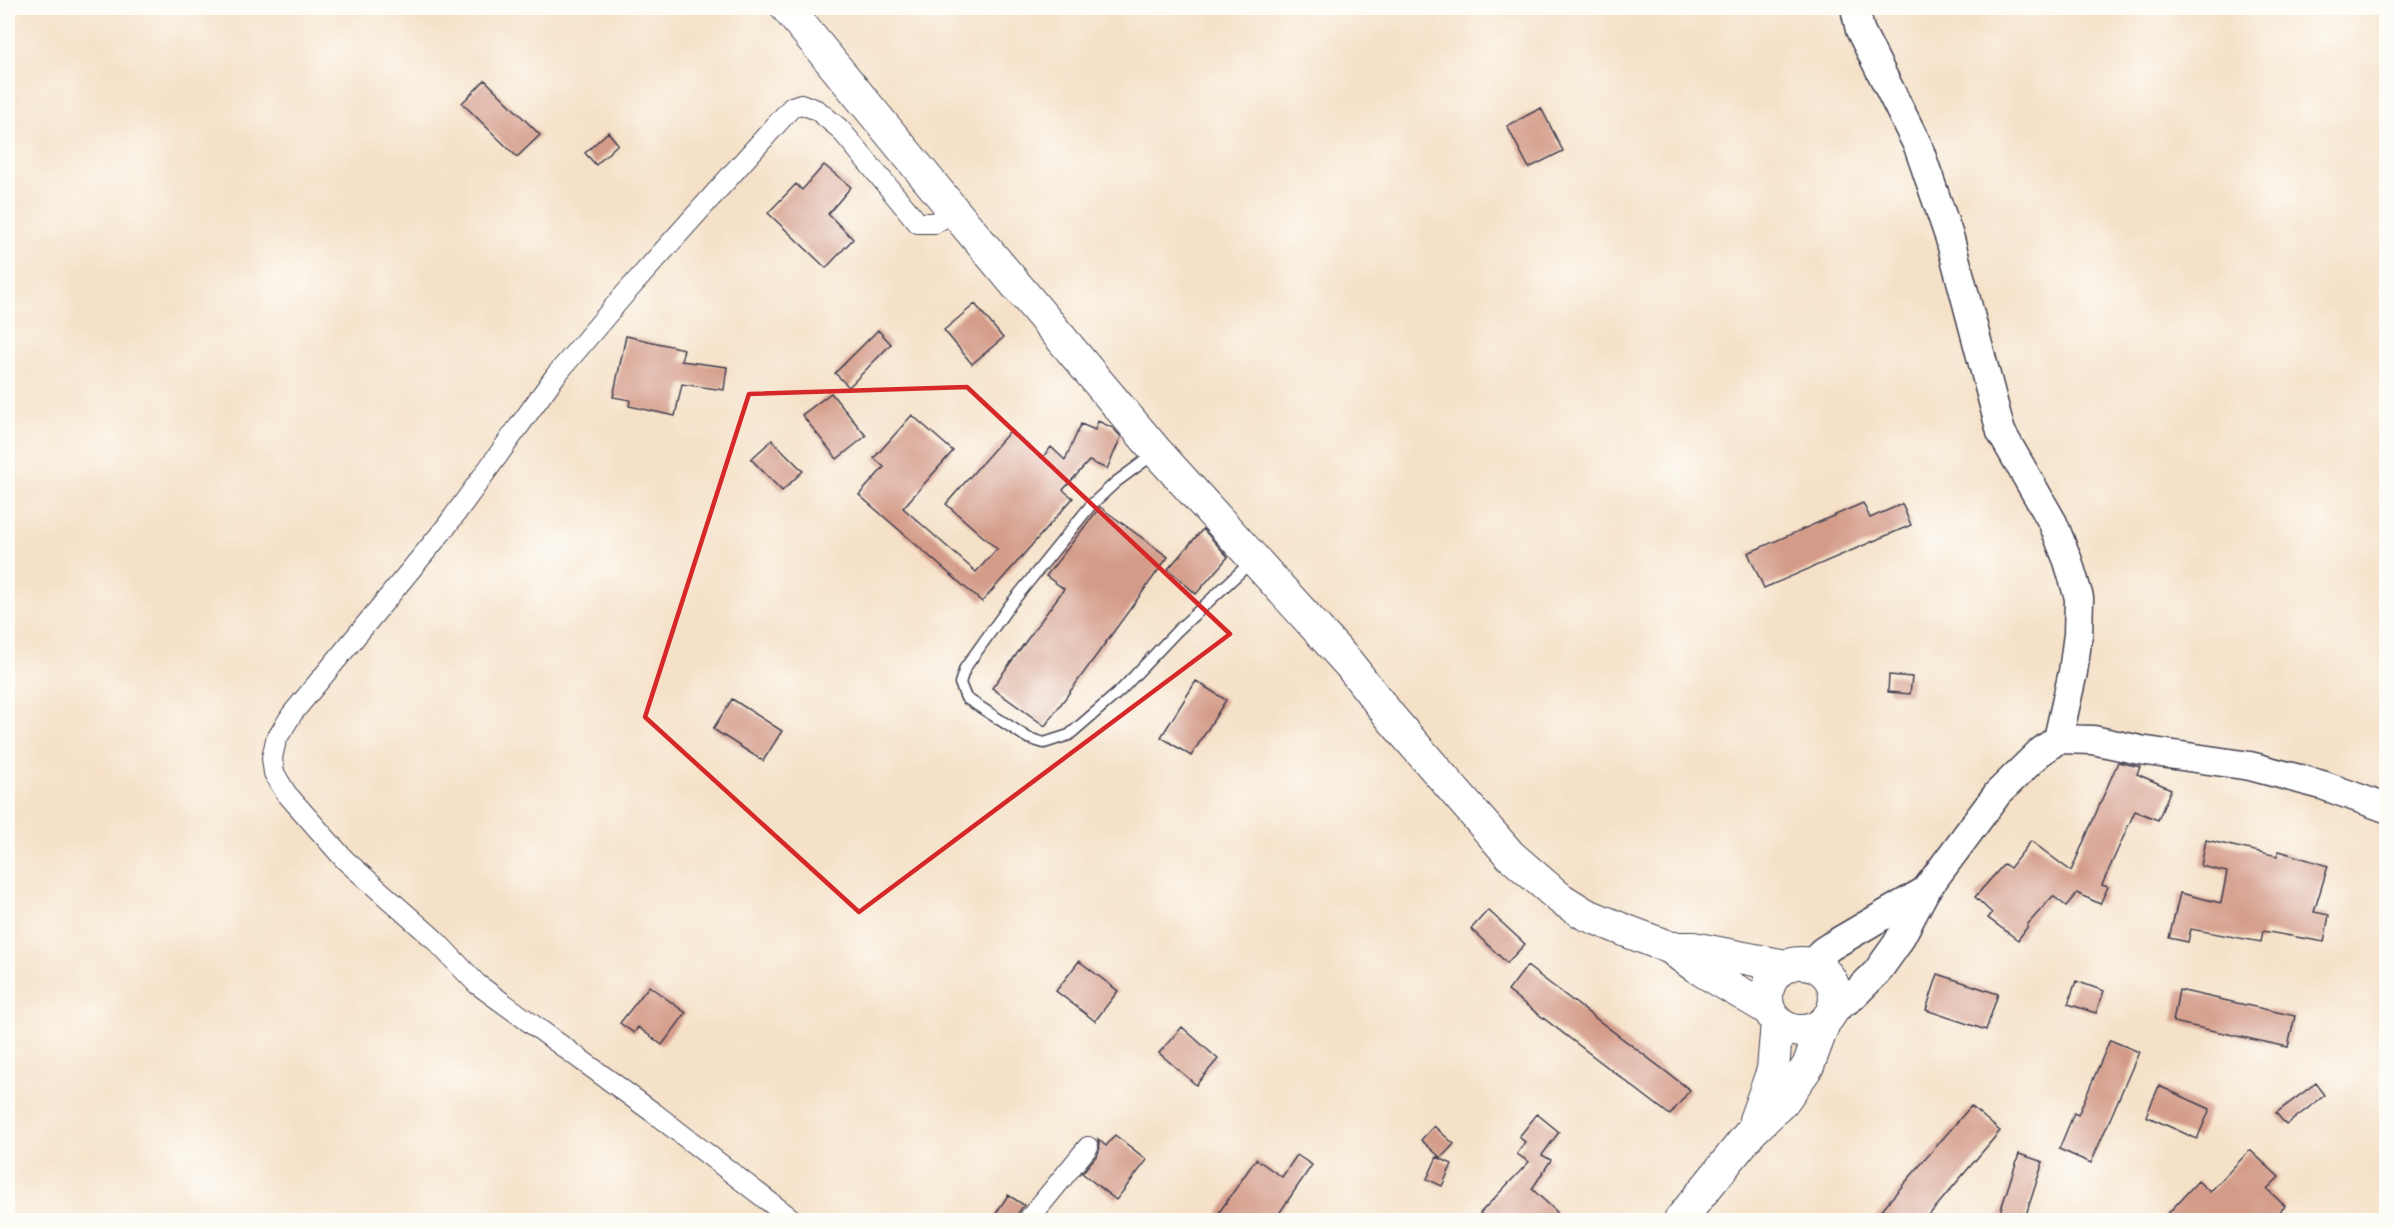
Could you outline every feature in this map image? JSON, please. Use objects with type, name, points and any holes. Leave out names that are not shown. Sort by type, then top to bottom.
[{"type":"main road","points":[[787,8],[1157,452],[1349,664],[1392,718],[1510,855],[1562,899],[1585,914],[1671,948],[1690,965],[1730,986],[1773,1016],[1786,1028],[1802,1031],[1816,1029],[1877,972],[1896,944],[1925,891],[1998,793],[2039,753],[2058,739],[2094,740],[2140,750],[2250,766],[2322,785],[2386,808]]},
{"type":"main road","points":[[1855,8],[1860,30],[1918,146],[1950,239],[2001,432],[2053,523],[2074,579],[2079,598],[2078,634],[2073,672],[2058,739]]},
{"type":"main road","points":[[1750,1132],[1773,1070],[1773,1016],[1766,998],[1776,973],[1799,966],[1925,891]]},
{"type":"main road","points":[[1671,948],[1693,948],[1825,972],[1833,984],[1835,996],[1808,1066],[1784,1100],[1750,1132],[1680,1221]]},
{"type":"street","points":[[793,1221],[654,1113],[477,984],[434,939],[345,860],[286,793],[274,773],[272,758],[276,740],[292,714],[446,527],[556,375],[792,107],[801,104],[817,110],[840,129],[912,219],[918,223],[935,223],[954,211]]},
{"type":"street","points":[[1028,1221],[1088,1148]]},
{"type":"lane","points":[[1157,452],[1116,482],[1091,505],[1010,605],[965,668],[960,683],[966,698],[1028,738],[1044,743],[1070,735],[1120,691],[1177,631],[1255,559]]},
{"type":"highlighted area","points":[[967,387],[1230,634],[859,912],[645,717],[749,394]]},
{"type":"building","points":[[485,80],[540,135],[517,157],[462,103]]},
{"type":"building","points":[[1541,108],[1563,151],[1529,168],[1507,126]]},
{"type":"building","points":[[608,132],[618,144],[596,165],[585,153]]},
{"type":"building","points":[[824,165],[851,187],[828,214],[853,239],[826,268],[768,213],[796,184],[802,190]]},
{"type":"building","points":[[975,304],[1003,338],[972,364],[944,330]]},
{"type":"building","points":[[878,330],[891,344],[849,387],[835,373]]},
{"type":"building","points":[[626,336],[684,349],[681,361],[727,367],[724,390],[682,384],[675,416],[629,406],[630,400],[613,397]]},
{"type":"building","points":[[831,393],[866,436],[837,459],[802,415]]},
{"type":"building","points":[[912,415],[953,451],[903,508],[976,572],[997,549],[946,504],[1011,430],[1042,458],[1051,447],[1065,460],[1081,424],[1095,430],[1098,421],[1113,428],[1121,437],[1107,469],[1089,461],[1063,490],[1073,498],[982,602],[859,495],[884,467],[874,458]]},
{"type":"building","points":[[772,440],[803,471],[782,491],[751,459]]},
{"type":"building","points":[[1863,503],[1870,518],[1902,504],[1911,525],[1764,588],[1748,553]]},
{"type":"building","points":[[1100,507],[1168,557],[1045,726],[992,688],[1064,589],[1046,576]]},
{"type":"building","points":[[1203,529],[1228,557],[1196,594],[1168,569]]},
{"type":"building","points":[[1889,675],[1912,677],[1910,694],[1888,692]]},
{"type":"building","points":[[1196,681],[1226,700],[1191,756],[1161,737]]},
{"type":"building","points":[[732,699],[782,731],[763,761],[713,729]]},
{"type":"building","points":[[2118,762],[2140,767],[2137,774],[2171,789],[2158,820],[2135,811],[2102,885],[2108,887],[2100,904],[2077,893],[2066,906],[2053,896],[2027,925],[2018,940],[1988,918],[1992,913],[1975,897],[2004,864],[2010,868],[2031,841],[2071,871]]},
{"type":"building","points":[[2206,840],[2277,856],[2279,851],[2328,866],[2314,912],[2329,915],[2324,942],[2263,931],[2261,942],[2191,929],[2188,942],[2169,938],[2180,893],[2221,903],[2227,872],[2201,866]]},
{"type":"building","points":[[1488,910],[1525,944],[1507,963],[1471,929]]},
{"type":"building","points":[[1079,961],[1118,991],[1095,1021],[1056,991]]},
{"type":"building","points":[[1527,966],[1690,1090],[1670,1115],[1508,991]]},
{"type":"building","points":[[1938,974],[1998,994],[1986,1030],[1926,1010]]},
{"type":"building","points":[[2076,981],[2104,991],[2096,1013],[2068,1004]]},
{"type":"building","points":[[649,986],[686,1013],[662,1045],[638,1027],[634,1033],[620,1023]]},
{"type":"building","points":[[2179,990],[2295,1016],[2288,1047],[2173,1022]]},
{"type":"building","points":[[1182,1027],[1218,1059],[1196,1085],[1159,1053]]},
{"type":"building","points":[[2110,1040],[2139,1052],[2091,1163],[2059,1149],[2074,1113],[2078,1115]]},
{"type":"building","points":[[2316,1083],[2325,1095],[2286,1125],[2276,1113]]},
{"type":"building","points":[[2159,1086],[2210,1109],[2197,1139],[2146,1116]]},
{"type":"building","points":[[1971,1106],[2000,1131],[1924,1221],[1872,1221]]},
{"type":"building","points":[[1537,1114],[1559,1132],[1542,1155],[1551,1160],[1532,1189],[1557,1212],[1548,1221],[1488,1221],[1480,1213],[1529,1162],[1517,1154],[1525,1142],[1519,1137]]},
{"type":"building","points":[[1434,1126],[1454,1144],[1441,1158],[1421,1140]]},
{"type":"building","points":[[1115,1135],[1147,1160],[1116,1200],[1082,1173],[1098,1154],[1100,1148],[1098,1139],[1106,1146]]},
{"type":"building","points":[[2250,1150],[2279,1177],[2267,1189],[2285,1206],[2272,1221],[2161,1221],[2198,1181],[2210,1192]]},
{"type":"building","points":[[2019,1154],[2043,1162],[2024,1221],[1997,1221]]},
{"type":"building","points":[[1297,1155],[1312,1165],[1274,1221],[1228,1221],[1218,1214],[1256,1159],[1282,1177]]},
{"type":"building","points":[[1437,1157],[1452,1164],[1442,1186],[1427,1179]]},
{"type":"building","points":[[1008,1195],[1024,1205],[1016,1221],[991,1221]]}]
